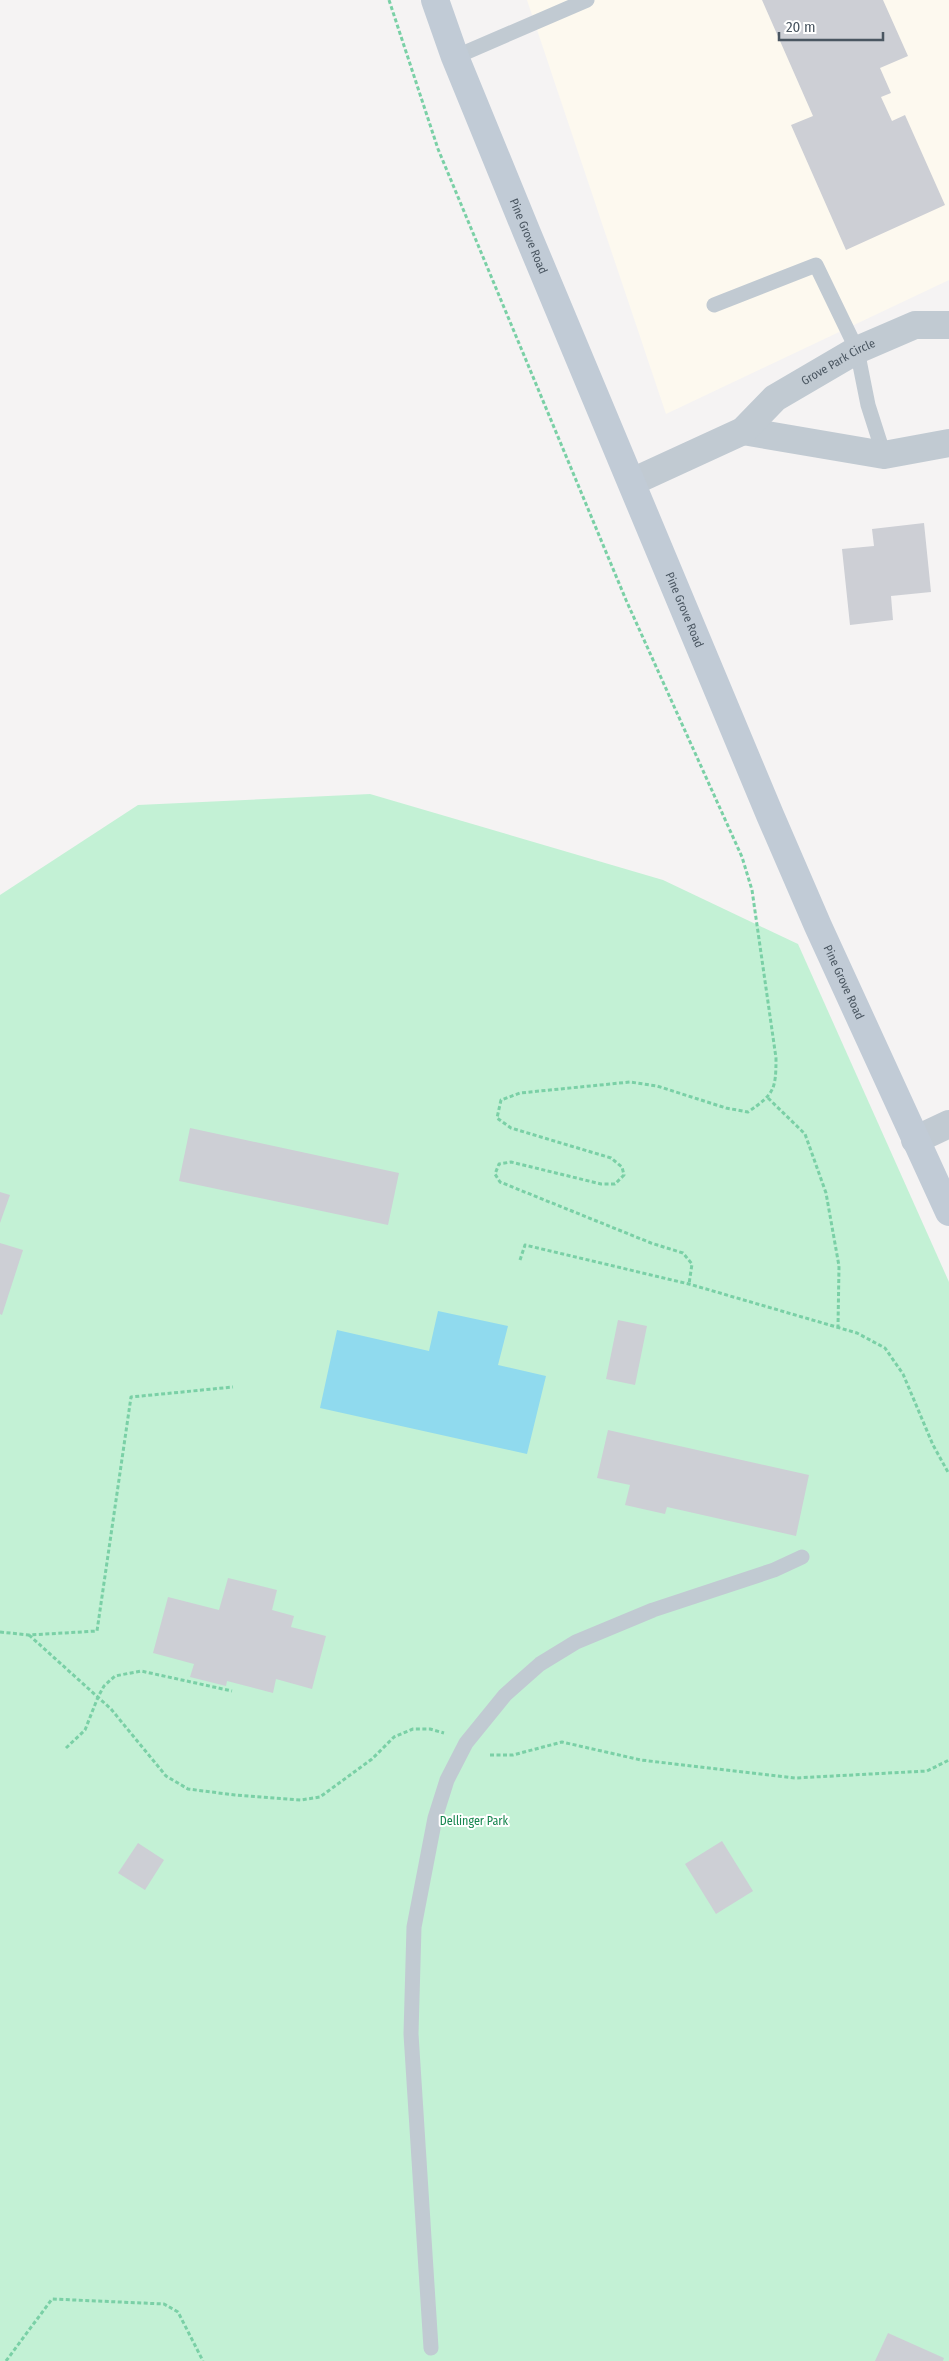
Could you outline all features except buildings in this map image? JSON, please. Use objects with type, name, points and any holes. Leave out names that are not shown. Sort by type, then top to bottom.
[{"type":"street","name":"Pine Grove Road","points":[[435,0],[455,57],[818,926],[914,1140],[949,1212]]},
{"type":"street","name":"Grove Park Circle","points":[[632,482],[743,431],[774,398],[857,350],[915,325],[949,325]]},
{"type":"street","points":[[743,431],[884,455],[949,443]]},
{"type":"street","points":[[914,1140],[949,1124]]},
{"type":"lane","points":[[455,57],[587,0]]},
{"type":"lane","points":[[714,304],[816,265],[857,350],[868,405],[884,455]]},
{"type":"lane","points":[[432,2348],[411,2034],[414,1927],[435,1818],[447,1780],[466,1743],[505,1695],[540,1664],[576,1642],[652,1610],[774,1570],[802,1557]]},
{"type":"path","points":[[389,0],[438,149],[626,600],[742,857],[752,890],[776,1058],[776,1082],[768,1098],[748,1112],[726,1108],[657,1086],[630,1082],[520,1093],[501,1100],[497,1118],[511,1128],[611,1158],[622,1167],[624,1175],[615,1184],[601,1184],[511,1162],[499,1164],[495,1174],[500,1182],[651,1243],[683,1253],[692,1264],[689,1284]]},
{"type":"path","points":[[768,1098],[805,1134],[826,1193],[839,1266],[838,1327]]},
{"type":"path","points":[[520,1260],[525,1245],[689,1284],[857,1333],[885,1348],[903,1374],[933,1445],[949,1474]]},
{"type":"path","points":[[0,1632],[29,1636],[97,1630],[131,1397],[232,1387]]},
{"type":"path","points":[[29,1636],[98,1697],[135,1736],[166,1776],[188,1789],[301,1800],[320,1797],[372,1759],[394,1737],[413,1729],[430,1729],[449,1734],[488,1754],[501,1756],[513,1755],[562,1742],[642,1760],[795,1778],[927,1771],[949,1760]]},
{"type":"path","points":[[66,1748],[84,1730],[98,1697],[115,1676],[141,1671],[232,1691]]},
{"type":"path","points":[[6,2361],[52,2299],[164,2304],[178,2312],[203,2361]]},
{"type":"shaded area","points":[[527,0],[949,0],[949,280],[666,414]]},
{"type":"green space","name":"Dellinger Park","points":[[370,794],[663,880],[798,944],[949,1282],[949,2361],[0,2361],[0,895],[138,805]]},
{"type":"water","points":[[438,1311],[508,1326],[498,1365],[546,1376],[527,1454],[320,1408],[337,1330],[429,1351]]}]
